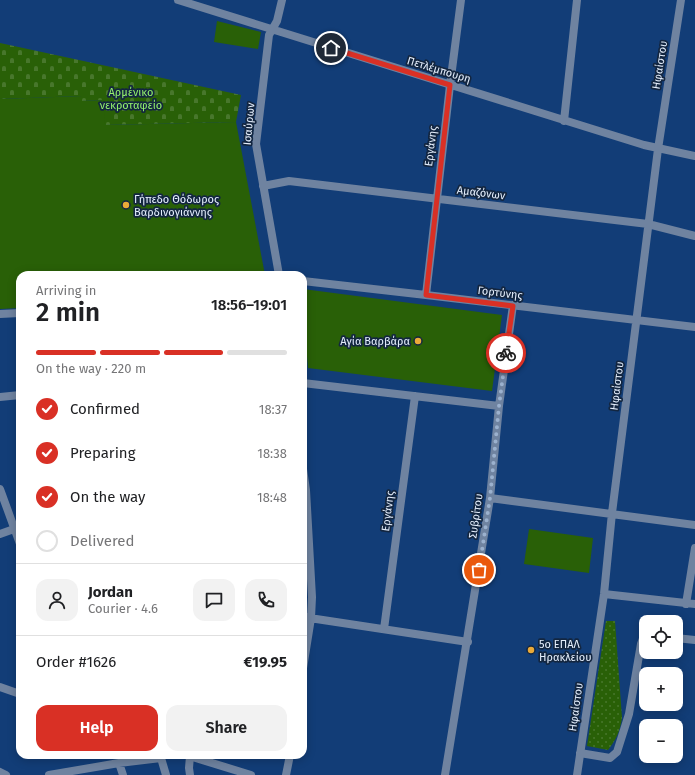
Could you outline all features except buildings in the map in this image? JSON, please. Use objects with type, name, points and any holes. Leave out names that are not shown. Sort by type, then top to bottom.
[{"type":"street","name":"Πετλέμπουρη","points":[[178,0],[658,149],[695,156]]},
{"type":"street","name":"Ισαύρων","points":[[278,271],[256,144],[269,35],[277,21],[282,0]]},
{"type":"street","name":"Εργάνης","points":[[426,295],[436,198],[461,0]]},
{"type":"street","points":[[564,120],[577,0]]},
{"type":"street","name":"Ηφαίστου","points":[[577,775],[604,594],[612,513],[658,149],[681,0]]},
{"type":"street","name":"Αμαζόνων","points":[[263,186],[289,181],[436,198],[648,224],[695,236]]},
{"type":"street","name":"Γορτύνης","points":[[307,281],[695,327]]},
{"type":"street","name":"Συβρίτου","points":[[445,775],[468,642],[490,498],[499,406],[513,306]]},
{"type":"street","points":[[0,314],[16,313]]},
{"type":"street","points":[[307,383],[499,406]]},
{"type":"street","points":[[0,397],[16,395]]},
{"type":"street","name":"Εργάνης","points":[[384,629],[415,396]]},
{"type":"street","points":[[0,489],[16,534]]},
{"type":"street","points":[[490,498],[695,525]]},
{"type":"street","points":[[0,534],[14,529]]},
{"type":"street","points":[[307,529],[311,580],[307,617],[468,642]]},
{"type":"street","points":[[686,604],[695,548]]},
{"type":"street","points":[[604,594],[695,604]]},
{"type":"street","points":[[683,639],[695,640]]},
{"type":"street","points":[[580,753],[610,758],[617,752],[629,714],[639,656]]},
{"type":"street","points":[[0,687],[16,693]]},
{"type":"street","points":[[49,775],[144,759]]},
{"type":"street","points":[[163,759],[166,775]]},
{"type":"street","points":[[188,759],[190,775]]},
{"type":"street","points":[[198,759],[251,775]]},
{"type":"street","points":[[286,775],[289,759]]},
{"type":"street","points":[[119,763],[123,775]]},
{"type":"street","points":[[0,772],[6,775]]},
{"type":"green space","points":[[217,21],[261,32],[258,49],[214,42]]},
{"type":"green space","name":"Αρμένικο νεκροταφείο","points":[[0,43],[241,95],[236,122],[104,125],[104,100],[82,101],[82,96],[0,99]]},
{"type":"green space","name":"Γήπεδο Θόδωρος Βαρδινογιάννης","points":[[82,96],[82,101],[104,100],[105,125],[236,122],[264,271],[16,271],[16,308],[0,309],[0,99]]},
{"type":"green space","points":[[307,290],[502,315],[492,391],[308,368]]},
{"type":"green space","points":[[529,529],[593,538],[589,573],[524,564]]},
{"type":"green space","points":[[606,621],[615,621],[622,718],[617,735],[608,750],[587,746]]},
{"type":"way so far","points":[[479,570],[490,498],[506,353]]},
{"type":"place","name":"Γήπεδο Θόδωρος Βαρδινογιάννης","points":[[126,205]]},
{"type":"place","name":"Αγία Βαρβάρα","points":[[418,341]]},
{"type":"place","name":"5ο ΕΠΑΛ Ηρακλείου","points":[[531,650]]},
{"type":"route","points":[[331,48],[450,85],[426,295],[513,306],[506,353]]}]
